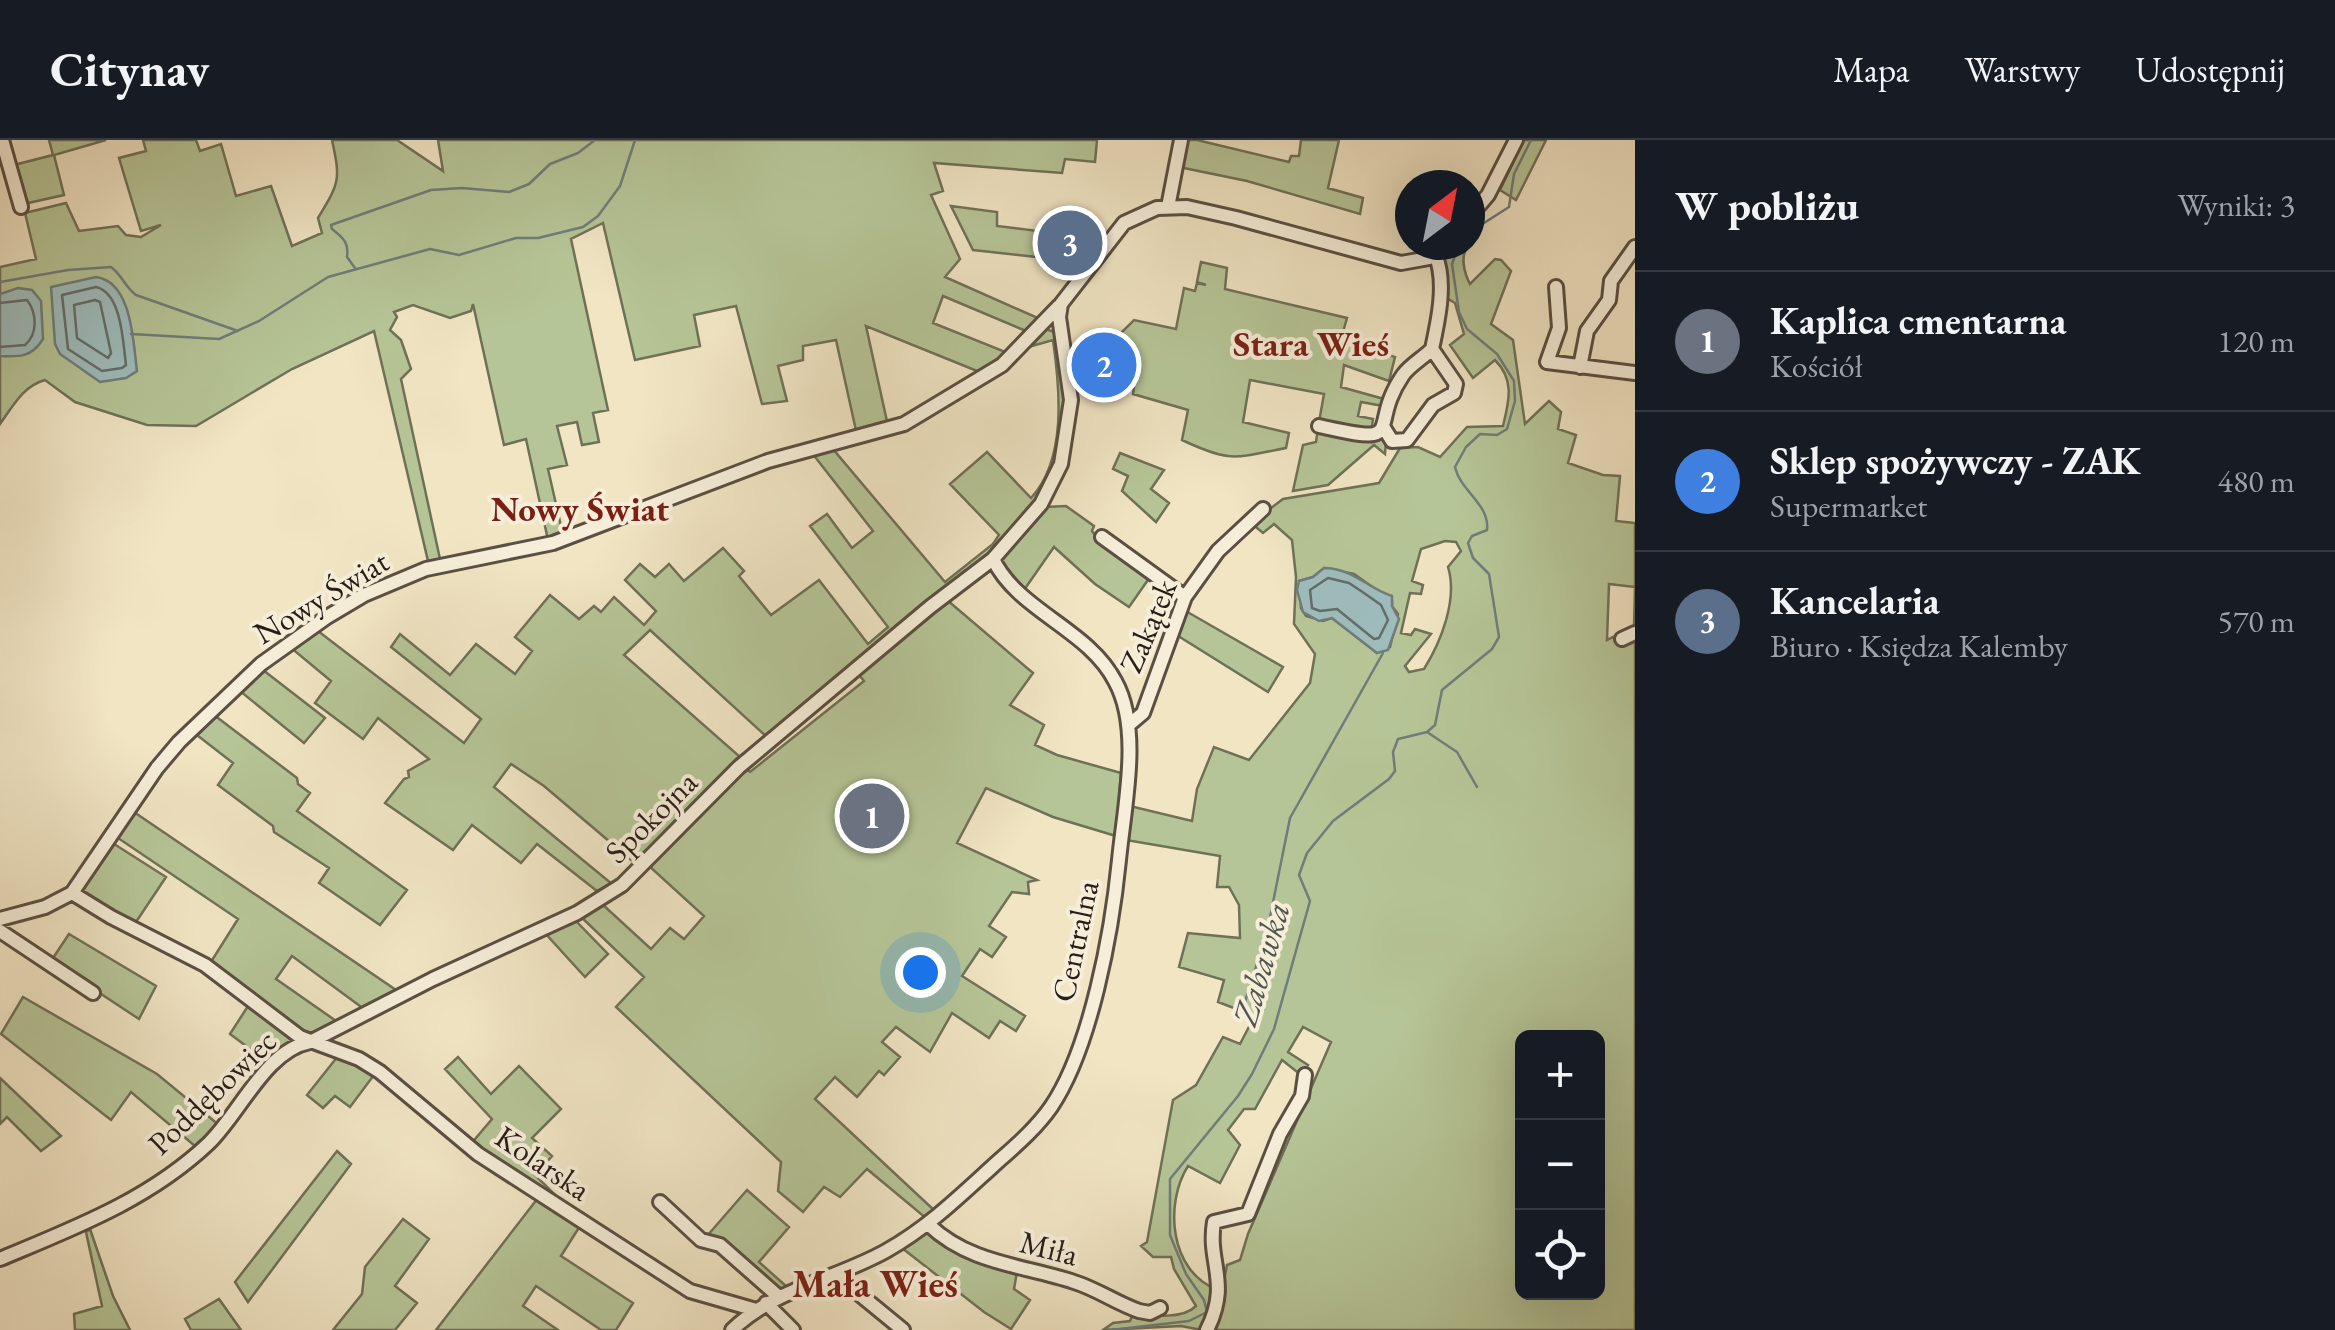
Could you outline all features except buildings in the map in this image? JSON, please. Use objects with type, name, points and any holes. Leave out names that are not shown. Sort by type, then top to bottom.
[{"type":"street","points":[[2,140],[22,208]]},
{"type":"street","points":[[1181,140],[1168,207],[1268,226],[1393,262],[1420,260]]},
{"type":"street","points":[[1485,198],[1516,140]]},
{"type":"street","name":"Nowy Świat","points":[[72,893],[157,768],[188,733],[261,664],[327,617],[364,595],[426,569],[553,543],[768,461],[904,424],[1002,365],[1061,304],[1124,223],[1147,211],[1168,207]]},
{"type":"street","points":[[1580,366],[1587,332],[1609,300],[1610,281],[1635,247]]},
{"type":"street","points":[[1318,426],[1364,436],[1384,428],[1405,371],[1432,349],[1440,313],[1439,260]]},
{"type":"street","points":[[1556,287],[1558,328],[1548,362],[1635,373]]},
{"type":"street","name":"Spokojna","points":[[306,1042],[433,978],[577,913],[622,886],[740,767],[914,620],[994,559],[1041,504],[1062,464],[1071,400],[1061,304]]},
{"type":"street","points":[[1384,428],[1392,441],[1400,443],[1411,438],[1433,405],[1454,393],[1456,384],[1432,349]]},
{"type":"street","name":"Zakątek","points":[[1130,724],[1143,712],[1186,597],[1218,551],[1263,509]]},
{"type":"street","points":[[1102,536],[1186,597]]},
{"type":"street","name":"Centralna","points":[[732,1330],[767,1303],[884,1252],[929,1224],[1034,1128],[1052,1104],[1078,1051],[1105,951],[1116,883],[1130,724],[1115,680],[1084,643],[1001,576],[994,559]]},
{"type":"street","points":[[0,919],[44,907],[72,893]]},
{"type":"street","name":"Kolarska","points":[[72,893],[110,917],[205,965],[306,1042],[359,1060],[380,1072],[478,1154],[690,1290],[767,1303]]},
{"type":"street","points":[[0,931],[93,993]]},
{"type":"street","name":"Poddębowiec","points":[[0,1260],[104,1216],[185,1164],[225,1127],[276,1058],[306,1042]]},
{"type":"street","points":[[1207,1330],[1220,1292],[1214,1222],[1248,1214],[1280,1134],[1302,1096],[1305,1075]]},
{"type":"street","points":[[660,1202],[701,1240],[720,1245],[793,1330]]},
{"type":"street","name":"Miła","points":[[929,1224],[940,1235],[987,1261],[1072,1281],[1139,1311],[1160,1308]]},
{"type":"street","points":[[836,1275],[903,1330]]},
{"type":"green space","points":[[49,140],[106,140],[54,155],[64,195],[28,203],[14,165],[53,155]]},
{"type":"green space","points":[[143,140],[196,140],[200,151],[221,144],[236,196],[271,186],[292,246],[322,233],[318,218],[336,181],[332,140],[397,140],[443,171],[438,140],[1097,140],[1095,162],[1065,159],[1062,173],[934,163],[943,191],[931,195],[960,259],[945,277],[1040,319],[1026,331],[943,296],[933,323],[1008,353],[982,373],[866,326],[888,426],[857,435],[836,340],[803,346],[803,360],[778,366],[787,401],[762,404],[736,306],[694,315],[700,346],[635,360],[603,223],[571,239],[608,410],[593,413],[599,442],[582,445],[577,422],[557,426],[567,465],[548,469],[563,535],[548,540],[526,439],[504,445],[473,304],[471,311],[450,318],[413,305],[394,312],[397,317],[390,330],[401,340],[411,369],[401,379],[440,559],[428,561],[374,331],[292,369],[196,426],[147,425],[75,402],[45,380],[25,392],[0,424],[0,267],[36,259],[25,213],[66,203],[79,231],[118,226],[126,235],[141,237],[161,225],[141,231],[119,158],[146,151]]},
{"type":"green space","points":[[1184,140],[1289,162],[1291,156],[1299,156],[1301,140],[1339,140],[1328,188],[1363,198],[1360,214],[1247,181],[1179,167]]},
{"type":"green space","points":[[1524,140],[1546,140],[1516,200],[1500,190]]},
{"type":"green space","points":[[951,206],[997,212],[997,226],[1038,231],[1037,257],[973,250]]},
{"type":"green space","points":[[1495,259],[1511,271],[1491,324],[1513,340],[1525,424],[1549,401],[1561,412],[1558,429],[1576,435],[1568,463],[1603,475],[1620,476],[1616,521],[1635,523],[1635,587],[1635,1330],[1214,1330],[1227,1265],[1240,1260],[1331,1042],[1303,1027],[1288,1052],[1308,1065],[1301,1075],[1282,1060],[1255,1109],[1244,1109],[1228,1130],[1240,1145],[1220,1183],[1188,1166],[1180,1181],[1174,1217],[1181,1252],[1189,1268],[1216,1289],[1202,1330],[1181,1326],[1103,1330],[1113,1323],[1130,1321],[1134,1311],[1175,1315],[1196,1306],[1171,1257],[1153,1257],[1141,1246],[1147,1242],[1173,1100],[1196,1085],[1223,1037],[1240,1044],[1253,1019],[1240,1007],[1239,1010],[1218,1002],[1224,980],[1179,967],[1188,933],[1240,938],[1239,905],[1229,887],[1217,887],[1220,856],[1126,840],[1130,806],[1192,821],[1197,789],[1214,747],[1249,760],[1310,683],[1315,654],[1294,624],[1296,577],[1292,540],[1274,524],[1263,533],[1251,523],[1283,499],[1379,483],[1400,448],[1418,447],[1440,457],[1467,427],[1503,426],[1509,391],[1506,375],[1495,360],[1473,378],[1450,345],[1464,334],[1455,303],[1443,296],[1444,260],[1464,260],[1470,284]],"holes":[[[1445,541],[1456,542],[1461,551],[1448,567],[1451,593],[1446,620],[1424,669],[1409,672],[1405,666],[1431,634],[1415,629],[1411,635],[1401,633],[1410,593],[1421,594],[1423,585],[1412,581],[1421,549]],[[1324,568],[1354,574],[1392,601],[1398,614],[1390,647],[1377,653],[1332,618],[1323,621],[1306,616],[1301,608],[1299,581]],[[1609,584],[1635,587],[1634,627],[1607,640]]]},
{"type":"green space","points":[[1201,262],[1227,268],[1225,289],[1347,318],[1341,339],[1395,357],[1389,381],[1344,365],[1341,387],[1384,399],[1383,406],[1361,402],[1358,416],[1373,419],[1372,426],[1380,428],[1375,432],[1319,422],[1324,394],[1250,380],[1243,422],[1289,433],[1286,448],[1233,456],[1182,440],[1188,410],[1133,394],[1137,359],[1098,351],[1084,343],[1087,339],[1112,342],[1134,320],[1176,329],[1184,288],[1195,291],[1197,283],[1206,285],[1197,282]]},
{"type":"green space","points":[[1045,329],[1055,332],[1065,399],[1055,468],[1045,491],[992,552],[768,738],[650,630],[624,655],[739,756],[666,837],[636,864],[544,786],[511,764],[494,787],[612,884],[597,891],[537,844],[521,863],[472,825],[453,850],[385,803],[409,777],[408,771],[429,759],[378,718],[363,739],[315,703],[331,681],[290,647],[318,631],[464,743],[481,719],[391,647],[400,634],[450,675],[476,644],[515,674],[532,651],[515,637],[550,595],[579,619],[594,606],[601,612],[614,597],[644,625],[656,611],[625,580],[640,564],[655,577],[669,564],[684,581],[723,548],[744,571],[739,576],[771,615],[819,580],[868,644],[888,627],[810,526],[827,514],[852,548],[873,531],[812,453],[832,448],[945,582],[999,535],[950,484],[987,452],[1031,498],[1051,464],[1059,401],[1053,340],[1032,346]]},
{"type":"green space","points":[[1318,428],[1381,435],[1386,441],[1385,454],[1374,445],[1328,485],[1293,491],[1303,445],[1316,442]]},
{"type":"green space","points":[[1120,453],[1164,470],[1151,489],[1169,503],[1156,522],[1122,491],[1128,476],[1113,469]]},
{"type":"green space","points":[[1066,506],[1094,526],[1092,531],[1103,546],[1150,577],[1129,607],[1095,584],[1054,547],[1024,590],[1002,566],[1000,557],[1045,507]]},
{"type":"green space","points":[[947,600],[1033,673],[1010,705],[1044,725],[1035,745],[1121,773],[1116,836],[1053,817],[986,788],[957,843],[1037,880],[1028,882],[1029,894],[1012,892],[989,926],[1006,937],[992,957],[980,949],[962,976],[1025,1016],[1016,1031],[1000,1021],[989,1038],[952,1013],[930,1052],[896,1027],[882,1042],[900,1057],[884,1075],[879,1071],[857,1097],[835,1077],[815,1099],[936,1212],[927,1219],[867,1169],[840,1197],[824,1187],[803,1212],[778,1191],[781,1162],[616,1007],[644,977],[579,915],[601,903],[651,949],[670,928],[684,939],[704,916],[649,866],[745,768],[750,772],[864,681],[859,675]]},
{"type":"green space","points":[[1184,610],[1283,667],[1268,692],[1175,634]]},
{"type":"green space","points":[[263,670],[325,718],[304,743],[240,691]]},
{"type":"green space","points":[[214,715],[297,778],[298,784],[310,793],[297,811],[407,890],[380,925],[319,883],[329,868],[274,832],[273,826],[218,785],[233,763],[193,732]]},
{"type":"green space","points":[[131,810],[396,990],[364,1009],[292,956],[276,979],[339,1023],[313,1036],[304,1036],[209,965],[238,919],[115,836]]},
{"type":"green space","points":[[111,842],[166,877],[134,925],[83,895],[81,886]]},
{"type":"green space","points":[[574,919],[608,954],[585,977],[544,932]]},
{"type":"green space","points":[[69,934],[156,986],[139,1019],[51,961]]},
{"type":"green space","points":[[23,997],[157,1074],[219,1125],[219,1130],[196,1147],[131,1092],[111,1120],[1,1034]]},
{"type":"green space","points":[[250,1003],[293,1040],[269,1063],[230,1034]]},
{"type":"green space","points":[[338,1056],[374,1075],[350,1107],[335,1096],[323,1108],[307,1095]]},
{"type":"green space","points":[[458,1057],[491,1094],[519,1066],[561,1109],[532,1138],[552,1156],[535,1175],[570,1210],[470,1145],[492,1119],[445,1069]]},
{"type":"green space","points":[[0,1078],[61,1136],[41,1151],[7,1117],[0,1124]]},
{"type":"green space","points":[[337,1151],[351,1164],[248,1302],[235,1282]]},
{"type":"green space","points":[[747,1190],[789,1227],[759,1262],[787,1287],[778,1291],[707,1236]]},
{"type":"green space","points":[[538,1198],[580,1226],[561,1256],[633,1303],[616,1330],[601,1330],[536,1286],[523,1306],[558,1330],[436,1330]]},
{"type":"green space","points":[[403,1219],[429,1239],[395,1286],[417,1303],[395,1330],[333,1330],[362,1294],[365,1267]]},
{"type":"green space","points":[[90,1229],[113,1296],[130,1330],[75,1330],[74,1314],[102,1306],[86,1232]]},
{"type":"green space","points":[[928,1230],[1017,1272],[1014,1289],[1030,1300],[1011,1329],[902,1248]]},
{"type":"green space","points":[[219,1299],[241,1330],[191,1330],[185,1319]]},
{"type":"water","points":[[96,277],[108,281],[124,301],[137,371],[126,378],[100,382],[60,354],[55,344],[51,287]]},
{"type":"water","points":[[18,288],[32,290],[41,301],[43,339],[25,355],[0,356],[0,294]]},
{"type":"water","points":[[1324,568],[1343,571],[1392,596],[1399,619],[1388,650],[1377,653],[1332,618],[1319,621],[1303,612],[1297,590],[1299,581]]},
{"type":"waterway","points":[[355,268],[347,257],[344,241],[331,225],[431,190],[509,192],[529,184],[550,164],[578,153],[595,140]]},
{"type":"waterway","points":[[131,334],[219,339],[259,321],[328,277],[430,249],[459,255],[516,238],[538,238],[583,227],[598,216],[620,186],[635,140]]},
{"type":"waterway","name":"Zabawka","points":[[1485,222],[1509,207],[1514,174],[1531,140]]},
{"type":"waterway","name":"Zabawka","points":[[1111,1330],[1189,1321],[1207,1312],[1170,1235],[1170,1179],[1238,1096],[1274,1029],[1310,901],[1299,875],[1307,853],[1333,821],[1389,779],[1395,771],[1393,752],[1398,739],[1427,732],[1435,725],[1442,690],[1492,649],[1499,637],[1489,574],[1473,558],[1468,543],[1472,536],[1487,530],[1487,521],[1455,467],[1466,447],[1480,434],[1497,435],[1507,429],[1515,401],[1514,381],[1497,354],[1467,329],[1459,312],[1453,260]]},
{"type":"waterway","points":[[0,282],[111,267],[136,295],[238,331]]},
{"type":"waterway","points":[[1243,1008],[1267,932],[1290,818],[1383,653]]},
{"type":"waterway","points":[[1427,732],[1457,752],[1477,787]]},
{"type":"place","name":"Kancelaria","points":[[1070,243]]},
{"type":"place","name":"Sklep spożywczy - ZAK","points":[[1104,365]]},
{"type":"place","name":"Kaplica cmentarna","points":[[872,816]]},
{"type":"district","name":"Stara Wieś","points":[[1311,344]]},
{"type":"district","name":"Nowy Świat","points":[[580,509]]},
{"type":"district","name":"Mała Wieś","points":[[875,1284]]}]
